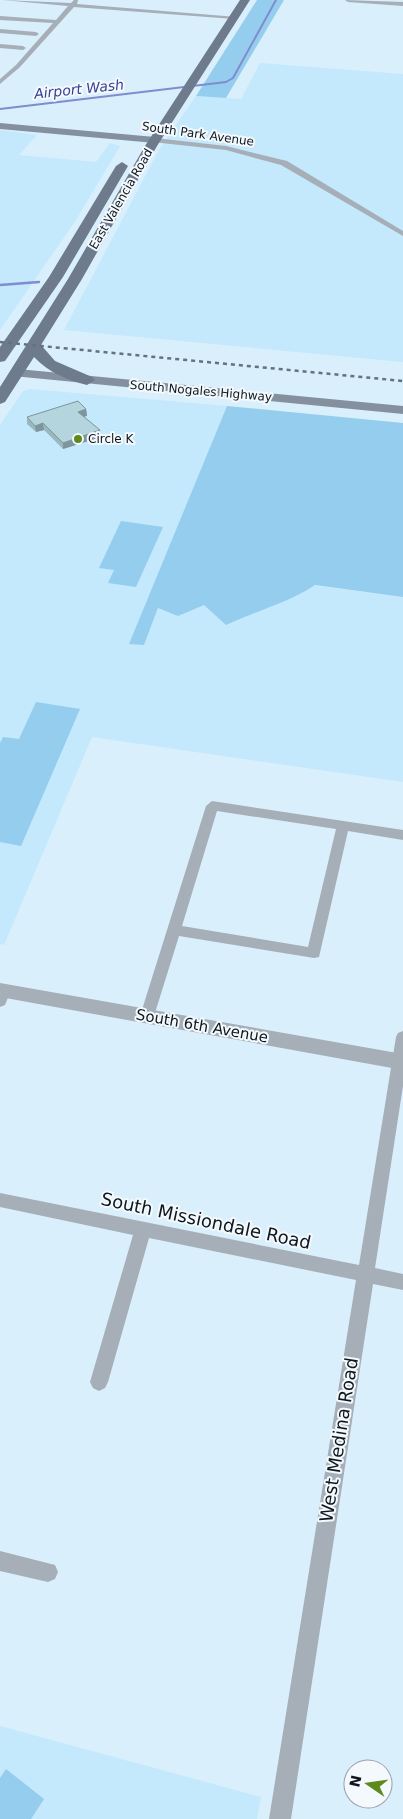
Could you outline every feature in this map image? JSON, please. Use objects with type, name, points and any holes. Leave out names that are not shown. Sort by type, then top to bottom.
[{"type":"main road","name":"East Valencia Road","points":[[0,399],[18,373],[120,204],[183,94],[245,0]]},
{"type":"main road","points":[[212,29],[224,12]]},
{"type":"main road","name":"South Park Avenue","points":[[0,126],[142,134],[155,140]]},
{"type":"main road","name":"East Valencia Road","points":[[0,358],[56,277],[142,134]]},
{"type":"main road","points":[[102,203],[120,204]]},
{"type":"main road","points":[[56,277],[75,279]]},
{"type":"main road","points":[[34,346],[43,360],[49,365],[87,380]]},
{"type":"main road","name":"South Nogales Highway","points":[[0,372],[403,410]]},
{"type":"street","points":[[5,0],[75,2],[224,12],[234,17]]},
{"type":"street","points":[[348,0],[403,4]]},
{"type":"street","points":[[0,82],[4,81],[75,2]]},
{"type":"street","points":[[0,18],[58,22]]},
{"type":"street","points":[[0,31],[36,34]]},
{"type":"street","points":[[0,46],[23,48]]},
{"type":"street","name":"South Park Avenue","points":[[155,140],[226,148],[284,163],[403,234]]},
{"type":"street","points":[[146,1016],[212,806],[403,836]]},
{"type":"street","points":[[173,930],[314,953],[343,826]]},
{"type":"street","name":"South 6th Avenue","points":[[1,994],[146,1016],[401,1061]]},
{"type":"street","name":"West Medina Road","points":[[280,1819],[401,1061],[403,1037]]},
{"type":"street","name":"South Missiondale Road","points":[[0,1200],[403,1282]]},
{"type":"street","points":[[99,1382],[144,1229]]},
{"type":"street","points":[[0,1561],[48,1572]]},
{"type":"shaded area","points":[[257,0],[284,0],[226,98],[196,96]]},
{"type":"shaded area","points":[[260,63],[403,74],[403,362],[64,330],[160,148],[196,96],[241,99]]},
{"type":"shaded area","points":[[0,130],[37,135],[19,155],[96,162],[110,143],[120,146],[76,220],[0,330]]},
{"type":"shaded area","points":[[30,389],[227,406],[130,643],[144,645],[174,567],[403,597],[403,782],[92,737],[4,945],[0,944],[0,425],[23,391]]},
{"type":"shaded area","points":[[227,406],[403,423],[403,597],[315,585],[283,602],[226,625],[204,605],[178,616],[158,608],[144,645],[129,644]]},
{"type":"shaded area","points":[[121,521],[163,527],[136,587],[108,583],[114,570],[99,568]]},
{"type":"shaded area","points":[[36,702],[80,709],[21,846],[0,842],[0,743],[3,737],[19,739]]},
{"type":"shaded area","points":[[0,1726],[261,1797],[257,1819],[0,1819]]},
{"type":"shaded area","points":[[6,1769],[44,1799],[31,1819],[0,1819],[0,1778]]},
{"type":"building","points":[[78,401],[86,409],[78,412],[100,430],[63,443],[43,423],[35,426],[27,417]]},
{"type":"waterway","name":"Airport Wash","points":[[0,109],[226,82],[233,78],[276,0]]},
{"type":"waterway","points":[[0,285],[39,282]]},
{"type":"railway","points":[[0,342],[403,381]]},
{"type":"place","name":"Circle K","points":[[78,439]]}]
